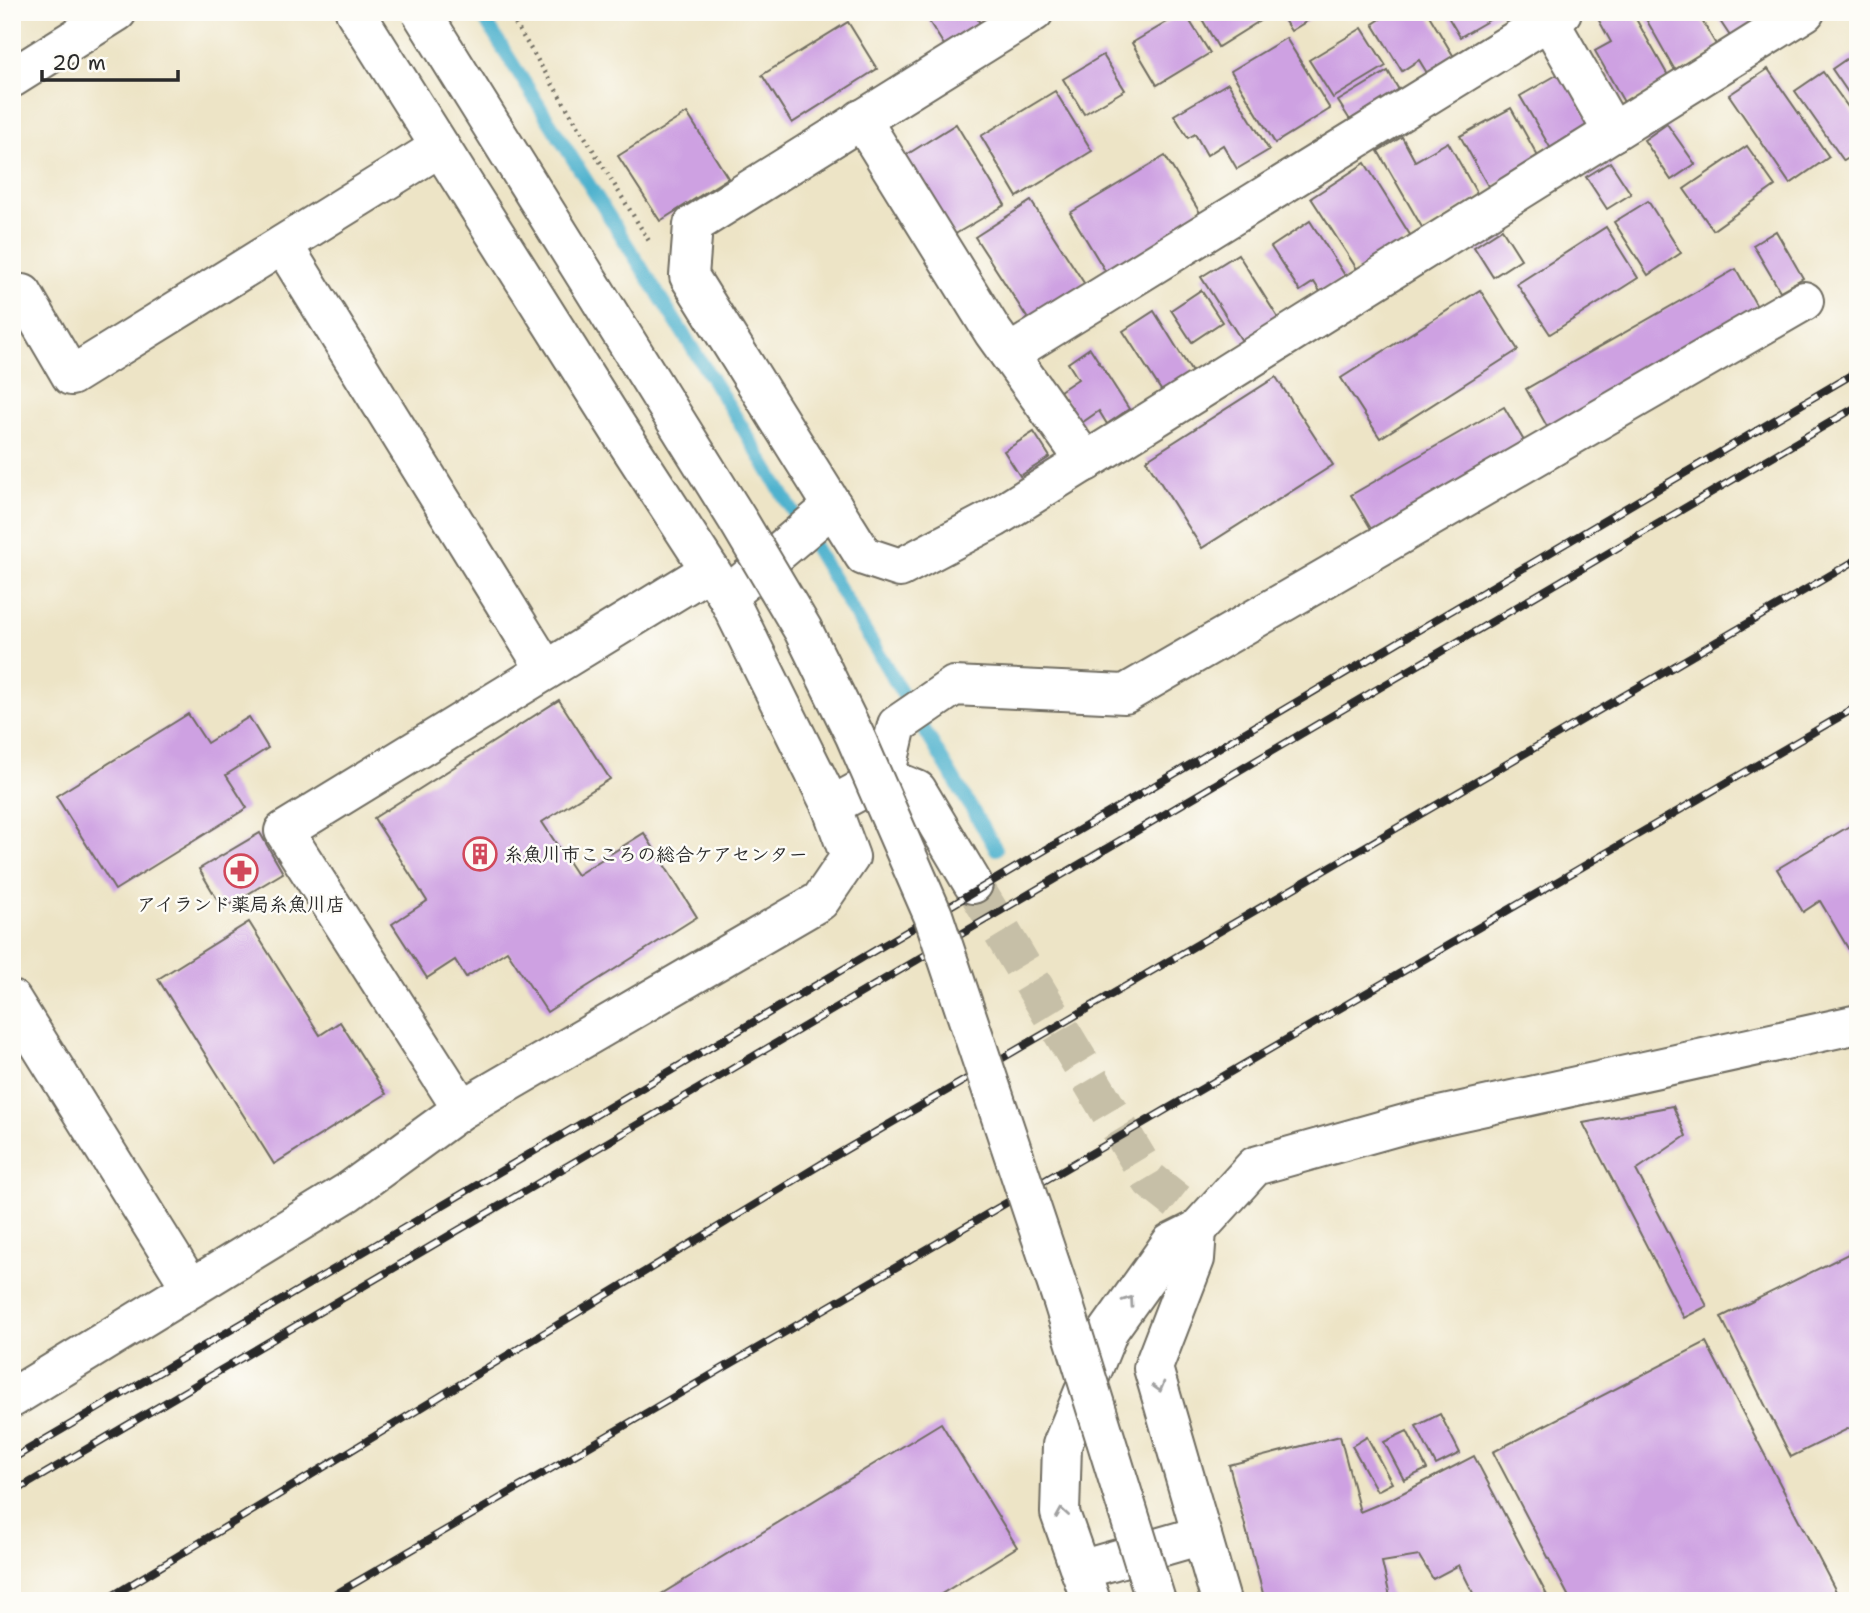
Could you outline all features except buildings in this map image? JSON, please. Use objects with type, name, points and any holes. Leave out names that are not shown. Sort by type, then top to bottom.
[{"type":"street","points":[[14,74],[117,12]]},
{"type":"street","points":[[12,1398],[348,1192],[462,1109],[820,901],[850,857],[831,806],[718,583],[355,12]]},
{"type":"street","points":[[421,12],[739,522],[803,630],[855,736],[933,915],[1063,1301],[1156,1601]]},
{"type":"street","points":[[1034,12],[693,225],[689,276],[864,556],[901,568],[995,518],[1805,12]]},
{"type":"street","points":[[1009,354],[1551,15],[1613,132]]},
{"type":"street","points":[[861,119],[1009,354],[1086,462]]},
{"type":"street","points":[[12,301],[23,294],[71,376],[440,147]]},
{"type":"street","points":[[283,245],[546,670]]},
{"type":"street","points":[[886,777],[897,724],[954,686],[1125,694],[1804,301]]},
{"type":"street","points":[[462,1109],[284,831],[546,670],[718,583],[833,506]]},
{"type":"street","points":[[831,806],[886,777]]},
{"type":"street","points":[[886,777],[917,790],[973,884]]},
{"type":"street","points":[[12,1000],[191,1288]]},
{"type":"street","points":[[1202,1535],[1085,1585],[1060,1513],[1062,1445],[1109,1329],[1171,1243],[1197,1230],[1255,1166],[1412,1122],[1858,1024]]},
{"type":"street","points":[[1197,1230],[1195,1259],[1153,1368],[1221,1601]]},
{"type":"path","points":[[508,12],[654,250],[691,257]]},
{"type":"waterway","points":[[480,12],[739,422],[996,849]]},
{"type":"tunnel","points":[[973,884],[1151,1181],[1203,1222]]},
{"type":"railway","points":[[12,1459],[1858,371]]},
{"type":"railway","points":[[12,1493],[1858,406]]},
{"type":"railway","points":[[104,1601],[833,1157],[1858,559]]},
{"type":"railway","points":[[324,1601],[1858,706]]},
{"type":"place","name":"糸魚川市こころの総合ケアセンター","points":[[480,854]]},
{"type":"place","name":"アイランド薬局糸魚川店","points":[[241,871]]}]
